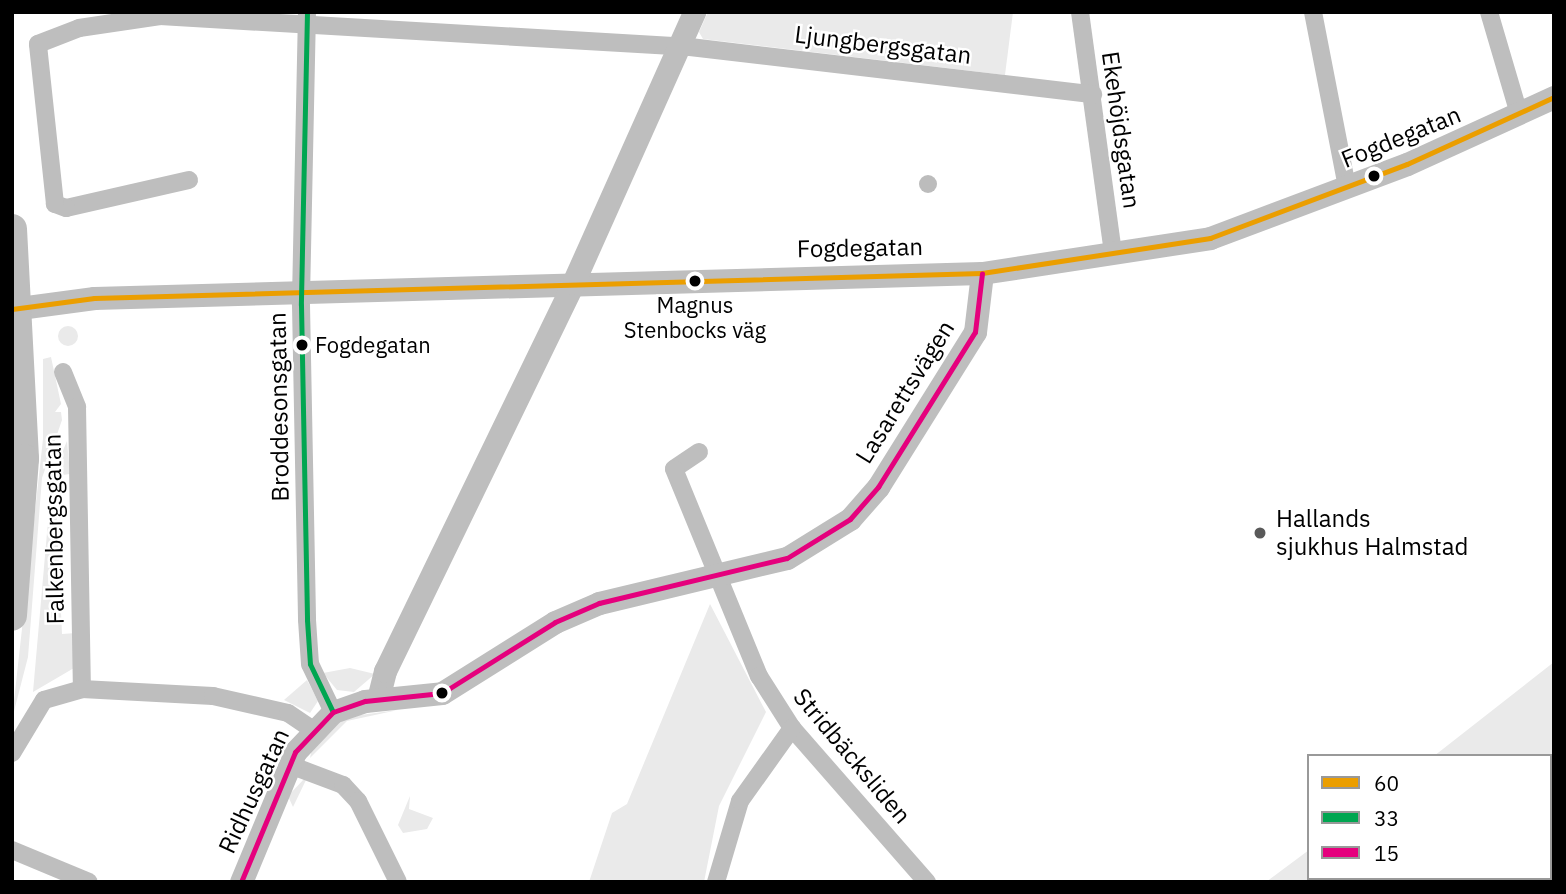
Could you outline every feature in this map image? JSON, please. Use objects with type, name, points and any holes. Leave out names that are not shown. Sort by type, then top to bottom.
[{"type":"highway","points":[[12,229],[24,459],[12,616]]},
{"type":"street","points":[[343,708],[378,699],[385,671],[573,283],[694,12]]},
{"type":"street","name":"Ekehöjdsgatan","points":[[1080,12],[1113,254]]},
{"type":"street","points":[[1313,12],[1347,187]]},
{"type":"street","points":[[1489,12],[1519,114]]},
{"type":"street","name":"Ljungbergsgatan","points":[[189,180],[66,208],[55,204],[38,44],[79,28],[159,14],[307,18],[678,49],[1093,94]]},
{"type":"street","name":"Broddesonsgatan","points":[[307,18],[302,291],[309,653],[343,708]]},
{"type":"street","name":"Fogdegatan","points":[[15,317],[94,298],[982,273],[1210,238],[1347,187],[1554,97]]},
{"type":"street","name":"Lasarettsvägen","points":[[378,699],[442,693],[555,622],[599,603],[720,578],[816,544],[866,502],[975,332],[982,273]]},
{"type":"street","name":"Falkenbergsgatan","points":[[63,372],[77,407],[82,689]]},
{"type":"street","name":"Stridbäcksliden","points":[[699,452],[674,469],[759,676],[792,728],[927,882]]},
{"type":"street","points":[[12,752],[44,699],[82,689],[213,696],[280,710],[312,729]]},
{"type":"street","name":"Ridhusgatan","points":[[241,882],[290,765],[312,729],[343,708]]},
{"type":"street","points":[[716,882],[740,801],[792,728]]},
{"type":"street","points":[[290,765],[343,785],[358,801],[398,882]]},
{"type":"street","points":[[12,850],[89,882]]},
{"type":"shaded area","points":[[708,12],[1013,12],[1005,75],[703,39],[699,32]]},
{"type":"shaded area","points":[[928,175],[934,178],[937,184],[934,190],[928,193],[922,190],[919,184],[922,178]]},
{"type":"shaded area","points":[[68,326],[75,329],[78,336],[75,343],[68,346],[61,343],[58,336],[61,329]]},
{"type":"shaded area","points":[[51,357],[61,404],[55,412],[61,412],[62,420],[42,478],[28,657],[12,719],[43,439],[43,359]]},
{"type":"shaded area","points":[[67,441],[70,474],[55,476],[62,634],[76,633],[74,668],[33,692],[52,476]]},
{"type":"shaded area","points":[[710,604],[766,712],[719,806],[704,882],[589,882],[612,813],[627,804]]},
{"type":"shaded area","points":[[1554,662],[1554,882],[1266,882],[1307,851],[1307,880],[1552,880],[1552,754],[1437,754]]},
{"type":"shaded area","points":[[350,668],[375,674],[354,692],[337,690],[323,673]]},
{"type":"shaded area","points":[[307,680],[318,701],[310,713],[284,700]]},
{"type":"shaded area","points":[[398,710],[347,721],[310,758],[313,744],[345,717]]},
{"type":"shaded area","points":[[306,780],[293,807],[288,796]]},
{"type":"shaded area","points":[[410,796],[409,809],[433,818],[427,829],[403,833],[398,825]]},
{"type":"transit line","name":"33","points":[[307,12],[301,305],[307,620],[310,664],[333,712]]},
{"type":"transit line","name":"60","points":[[12,309],[94,298],[982,273],[1210,238],[1407,164],[1554,97]]},
{"type":"transit line","name":"15","points":[[241,882],[295,752],[333,712],[365,701],[442,693],[555,622],[599,603],[787,558],[850,519],[878,487],[975,332],[982,273]]},
{"type":"place","name":"Magnus Stenbocks väg","points":[[695,281]]},
{"type":"place","name":"Fogdegatan","points":[[302,345]]},
{"type":"place","name":"Hallands sjukhus Halmstad","points":[[1260,533]]}]
